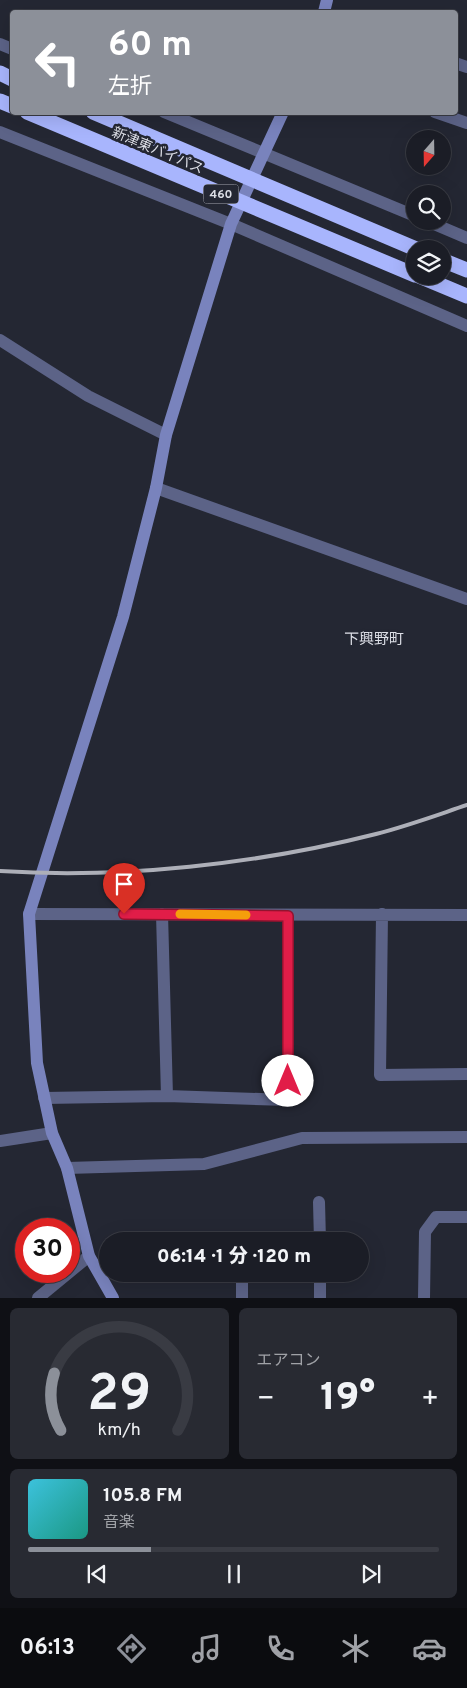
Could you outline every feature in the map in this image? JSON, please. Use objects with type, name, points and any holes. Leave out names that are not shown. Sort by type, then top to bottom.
[{"type":"highway","name":"新津東バイパス","points":[[34,115],[406,271]]},
{"type":"highway","name":"新津東バイパス","points":[[100,115],[406,245]]},
{"type":"highway","points":[[451,264],[467,270]]},
{"type":"highway","points":[[441,285],[467,296]]},
{"type":"street","points":[[171,115],[406,212]]},
{"type":"street","points":[[113,1298],[89,1256],[67,1168],[52,1134],[44,1098],[37,1063],[29,914],[123,617],[156,488],[166,435],[231,224],[282,115]]},
{"type":"street","points":[[444,115],[467,123]]},
{"type":"street","points":[[0,132],[231,224],[467,326]]},
{"type":"street","points":[[448,230],[467,238]]},
{"type":"street","points":[[0,340],[88,396],[166,435]]},
{"type":"street","points":[[156,488],[467,598]]},
{"type":"street","points":[[29,914],[467,915]]},
{"type":"street","points":[[162,914],[167,1096]]},
{"type":"street","points":[[382,914],[380,1075],[467,1074]]},
{"type":"street","points":[[44,1098],[167,1096],[288,1100],[288,916]]},
{"type":"street","points":[[0,1141],[52,1134]]},
{"type":"street","points":[[67,1168],[204,1164],[302,1138],[467,1137]]},
{"type":"street","points":[[319,1202],[320,1232]]},
{"type":"street","points":[[424,1298],[425,1232],[436,1217],[467,1217]]},
{"type":"street","points":[[38,1298],[89,1256]]},
{"type":"street","points":[[242,1282],[242,1298]]},
{"type":"street","points":[[320,1282],[320,1298]]},
{"type":"railway","points":[[0,871],[94,873],[190,867],[237,861],[331,845],[411,824],[467,805]]},
{"type":"slow traffic","points":[[180,914],[246,915]]},
{"type":"district","name":"下興野町","points":[[374,639]]},
{"type":"route","points":[[124,914],[288,916],[288,1081]]}]
